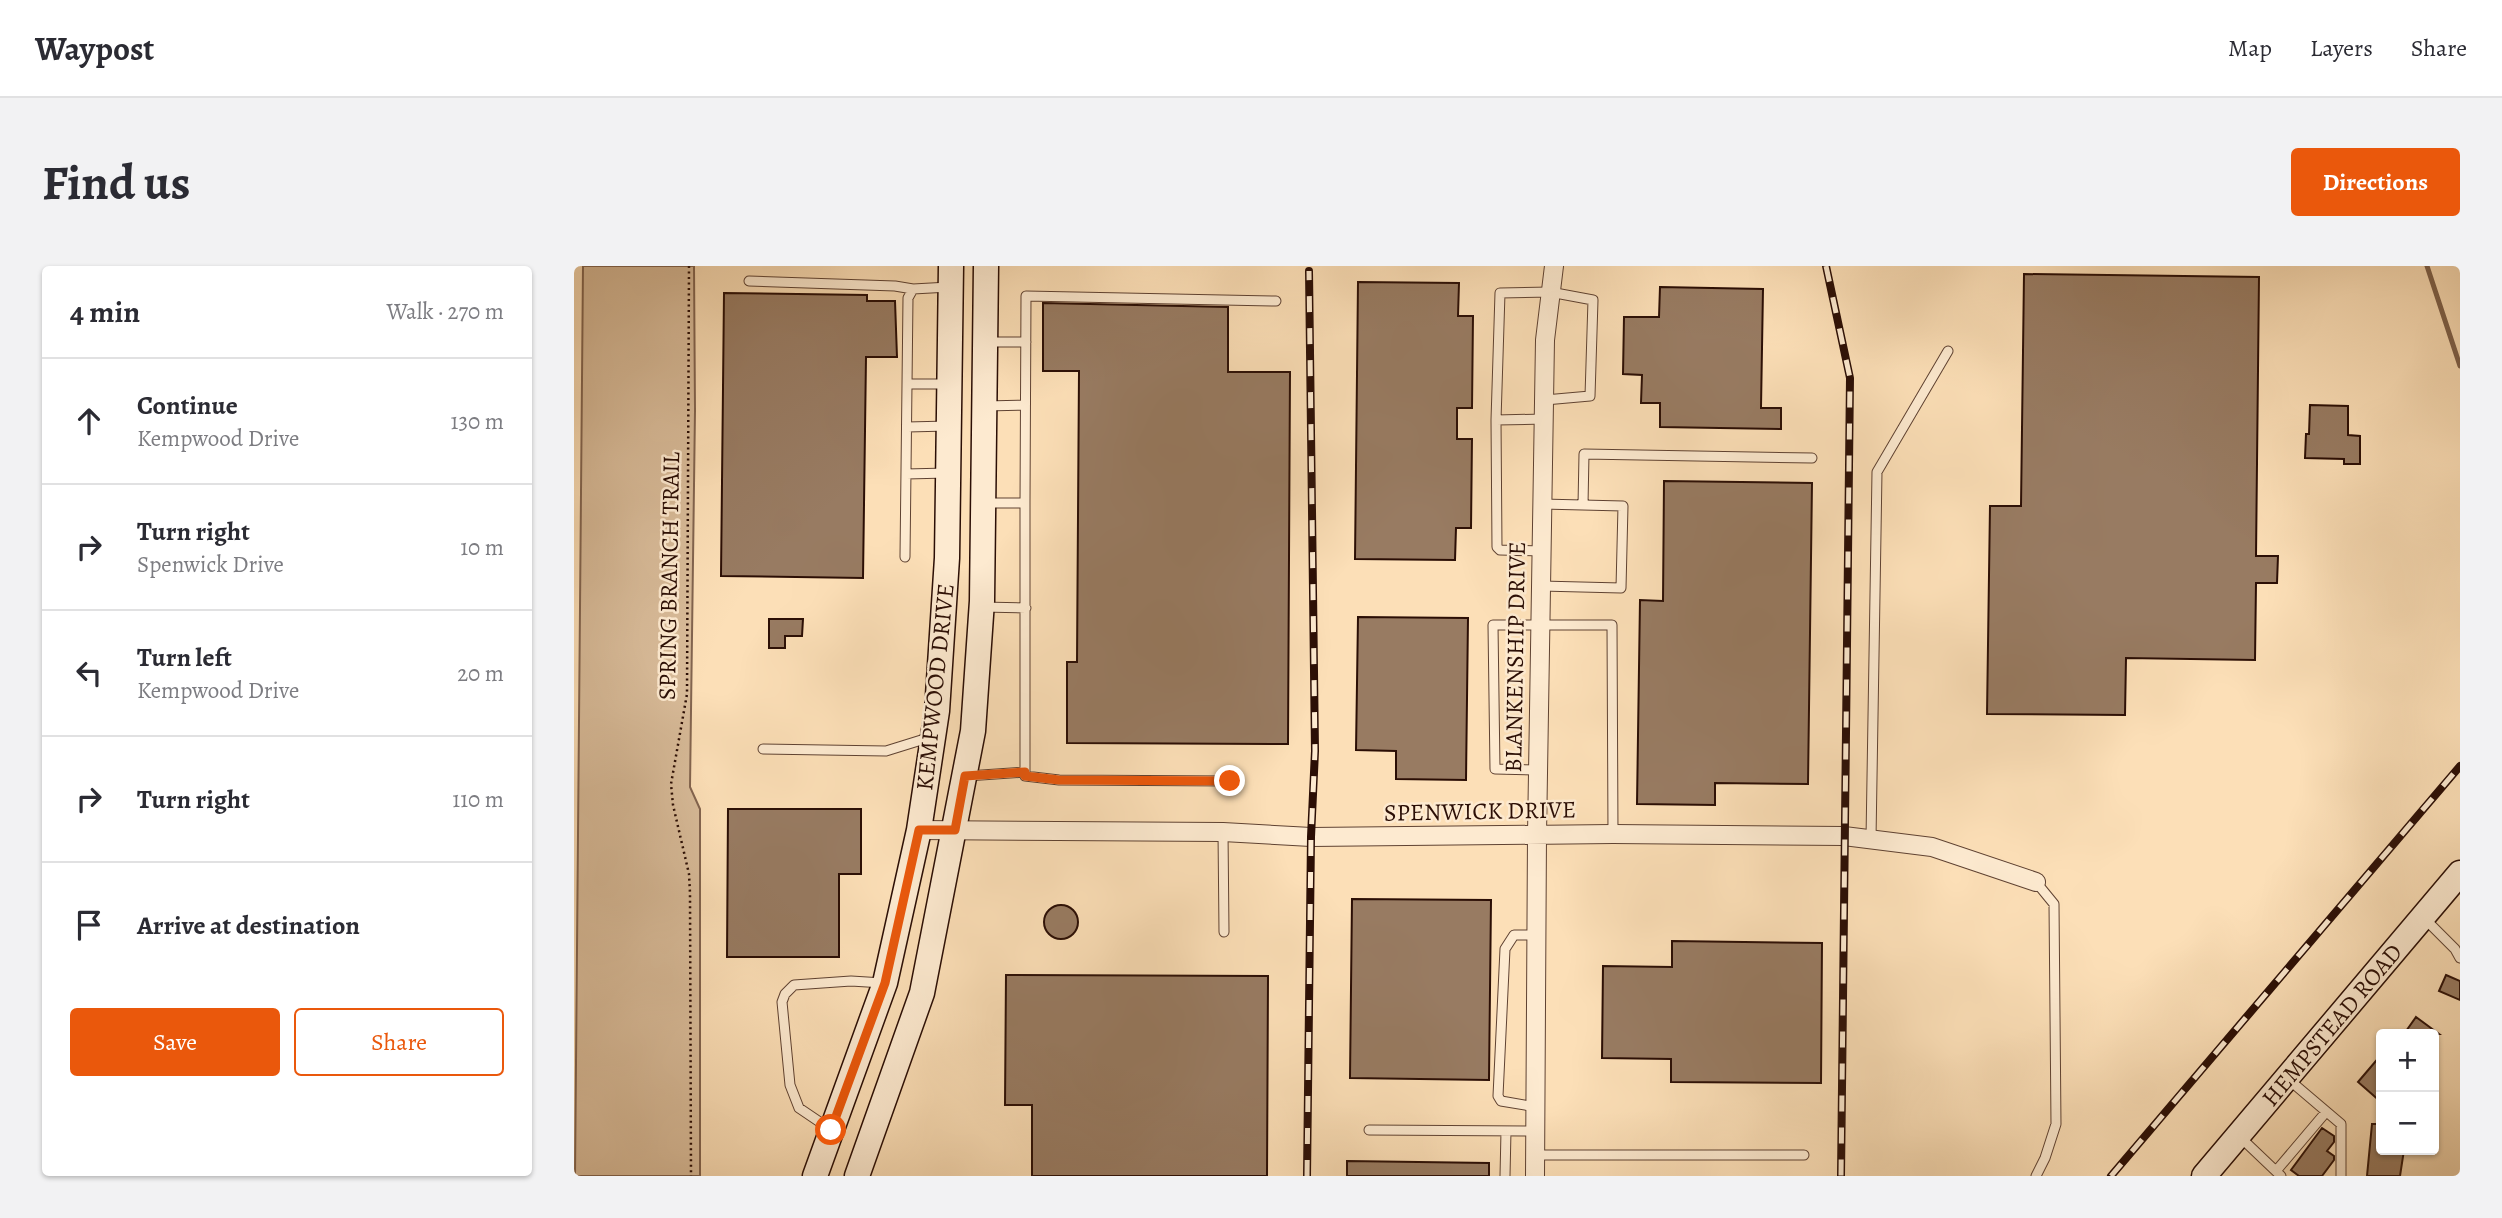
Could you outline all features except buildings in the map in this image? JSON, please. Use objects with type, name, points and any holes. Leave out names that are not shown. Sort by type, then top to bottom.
[{"type":"main road","name":"KEMPWOOD DRIVE","points":[[857,1176],[922,993],[972,731],[982,607],[986,266]]},
{"type":"main road","name":"KEMPWOOD DRIVE","points":[[815,1176],[885,983],[919,830],[937,711],[947,572],[951,276]]},
{"type":"main road","points":[[948,503],[984,503]]},
{"type":"main road","name":"HEMPSTEAD ROAD","points":[[2204,1176],[2460,873]]},
{"type":"street","name":"BLANKENSHIP DRIVE","points":[[1535,1176],[1545,340],[1554,266]]},
{"type":"street","name":"SPENWICK DRIVE","points":[[919,830],[1223,832],[1311,837],[1613,834],[1844,836],[1932,847],[2036,882]]},
{"type":"lane","points":[[749,281],[895,286],[913,289],[951,276]]},
{"type":"lane","points":[[905,557],[908,298],[913,289]]},
{"type":"lane","points":[[1541,551],[1500,550],[1497,547],[1496,420],[1499,295],[1502,292],[1550,292],[1593,300],[1590,396],[1545,400]]},
{"type":"lane","points":[[1230,781],[1059,780],[1025,776],[1026,296],[1276,300]]},
{"type":"lane","points":[[985,342],[1026,342]]},
{"type":"lane","points":[[1871,839],[1877,472],[1948,351]]},
{"type":"lane","points":[[907,384],[950,384]]},
{"type":"lane","points":[[984,406],[1026,405]]},
{"type":"lane","points":[[1496,420],[1544,419]]},
{"type":"lane","points":[[907,426],[949,426]]},
{"type":"lane","points":[[1583,505],[1584,454],[1812,458]]},
{"type":"lane","points":[[906,474],[948,473]]},
{"type":"lane","points":[[984,503],[1025,503]]},
{"type":"lane","points":[[1541,586],[1621,588],[1623,506],[1542,503]]},
{"type":"lane","points":[[982,607],[1026,608]]},
{"type":"lane","points":[[1539,770],[1495,769],[1493,625],[1612,625],[1613,834]]},
{"type":"lane","points":[[763,749],[886,751],[933,737]]},
{"type":"lane","points":[[965,776],[1025,772]]},
{"type":"lane","points":[[1223,832],[1224,932]]},
{"type":"lane","points":[[2036,882],[2054,904],[2056,1111],[2053,1136],[2036,1176]]},
{"type":"lane","points":[[2423,917],[2455,949],[2460,958]]},
{"type":"lane","points":[[1536,1107],[1501,1101],[1498,1096],[1505,950],[1514,935],[1537,935]]},
{"type":"lane","points":[[831,1130],[799,1108],[790,1085],[782,1002],[785,994],[794,985],[852,981],[885,983]]},
{"type":"lane","points":[[2287,1078],[2340,1124],[2341,1176]]},
{"type":"lane","points":[[2238,1136],[2278,1174],[2326,1112]]},
{"type":"lane","points":[[1369,1130],[1536,1131]]},
{"type":"lane","points":[[1505,1176],[1506,1131]]},
{"type":"lane","points":[[1535,1155],[1804,1155]]},
{"type":"path","name":"SPRING BRANCH TRAIL","points":[[689,266],[687,694],[671,784],[673,806],[689,874],[690,893],[691,1176]]},
{"type":"shaded area","points":[[583,266],[694,266],[695,410],[690,787],[700,809],[700,1176],[575,1176]]},
{"type":"waterway","points":[[2427,266],[2460,366]]},
{"type":"railway","points":[[1826,266],[1850,378],[1841,1176]]},
{"type":"railway","points":[[1307,1176],[1311,837],[1315,751],[1309,271]]},
{"type":"railway","points":[[2111,1176],[2460,766]]},
{"type":"route","points":[[831,1130],[885,983],[919,830],[955,830],[965,776],[1025,772],[1025,776],[1059,780],[1230,781]]}]
